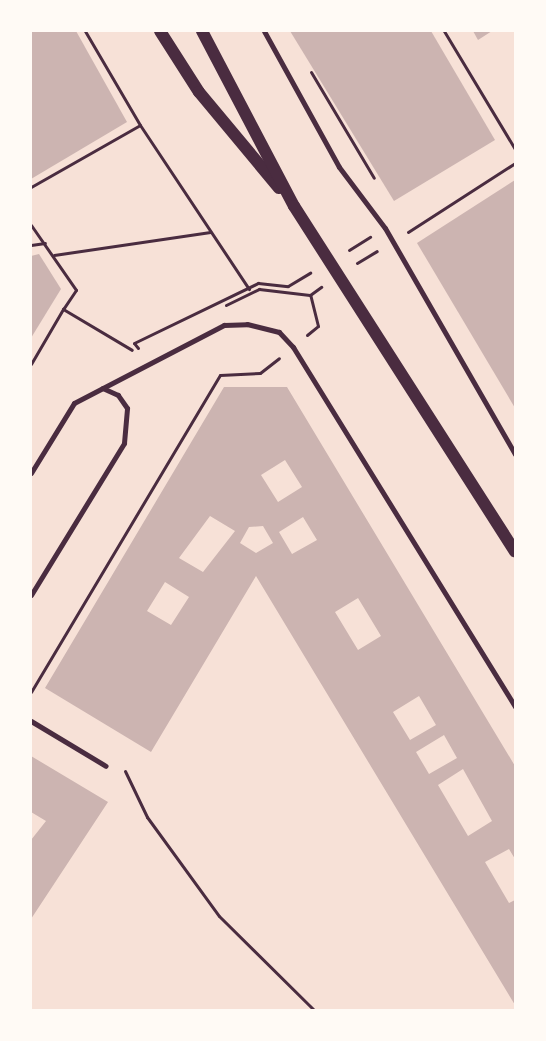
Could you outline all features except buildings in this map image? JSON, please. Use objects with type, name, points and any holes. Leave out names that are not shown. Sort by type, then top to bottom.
[{"type":"main road","points":[[160,31],[199,92],[294,206]]},
{"type":"main road","points":[[202,31],[294,206],[515,551]]},
{"type":"street","points":[[264,31],[339,168],[385,228],[515,454]]},
{"type":"street","points":[[31,473],[74,403],[147,363],[235,324],[279,332],[293,347],[515,707]]},
{"type":"street","points":[[31,596],[124,443],[127,408],[118,395],[102,388]]},
{"type":"street","points":[[31,721],[106,766]]},
{"type":"path","points":[[85,31],[140,125],[251,292]]},
{"type":"path","points":[[444,31],[515,149]]},
{"type":"path","points":[[31,187],[140,125]]},
{"type":"path","points":[[31,225],[54,255],[76,290],[31,364]]},
{"type":"path","points":[[147,363],[134,342],[258,283],[288,286],[330,263],[385,228]]},
{"type":"path","points":[[54,255],[210,232]]},
{"type":"path","points":[[31,245],[44,243]]},
{"type":"path","points":[[31,692],[220,375],[260,373],[318,326],[310,295]]},
{"type":"path","points":[[63,309],[130,351]]},
{"type":"path","points":[[148,817],[219,916],[314,1010]]}]
